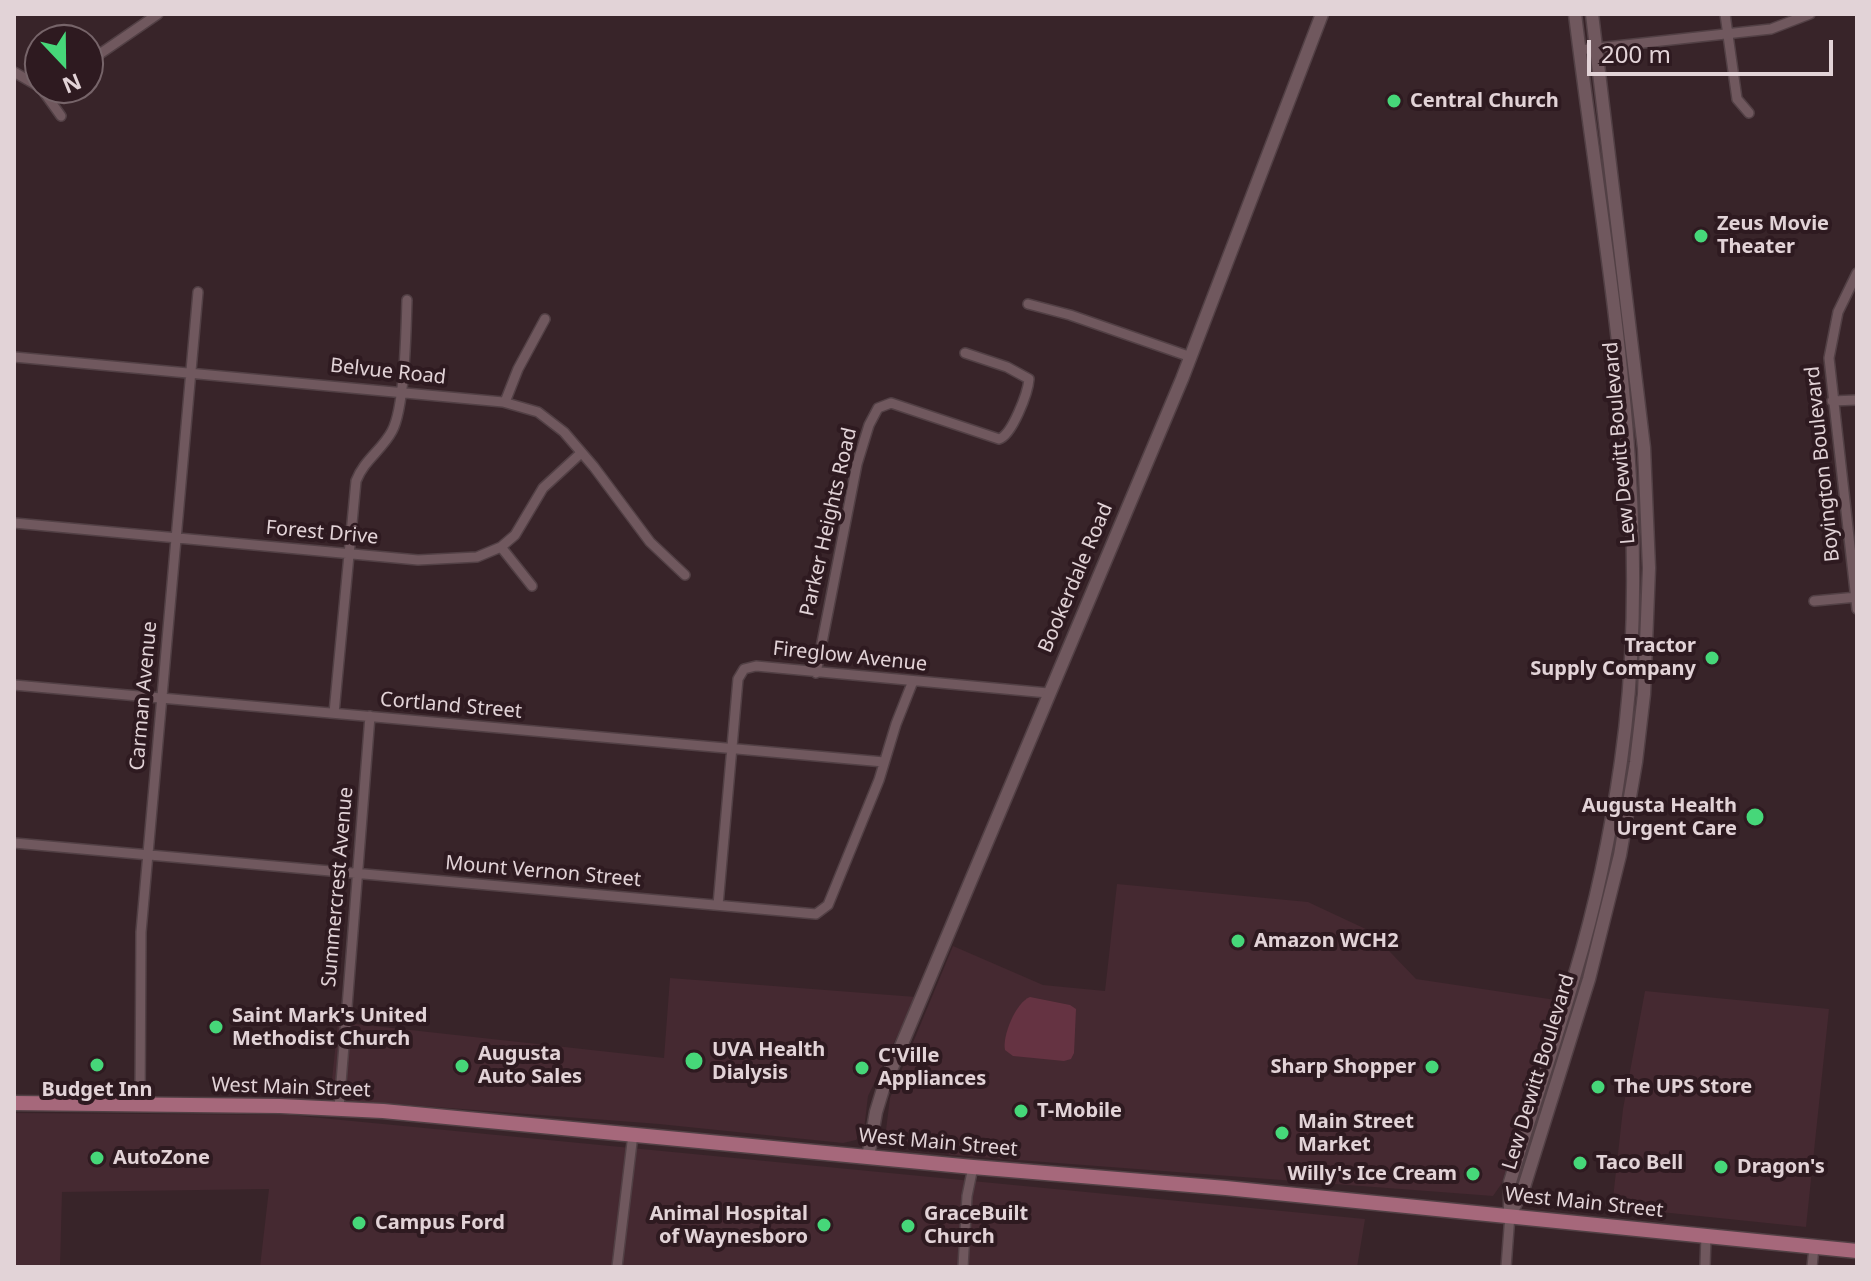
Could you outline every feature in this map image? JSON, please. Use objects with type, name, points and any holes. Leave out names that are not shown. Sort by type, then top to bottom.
[{"type":"main road","name":"Bookerdale Road","points":[[868,1157],[880,1097],[1191,357],[1322,14]]},
{"type":"main road","name":"Lew Dewitt Boulevard","points":[[1510,1215],[1510,1182],[1576,973],[1606,852],[1628,693],[1635,568],[1630,449],[1575,14]]},
{"type":"main road","name":"Lew Dewitt Boulevard","points":[[1510,1215],[1524,1187],[1589,979],[1620,855],[1644,694],[1649,568],[1644,448],[1592,14]]},
{"type":"main road","name":"West Main Street","points":[[14,1103],[339,1108],[973,1167],[1158,1181],[1857,1251]]},
{"type":"street","points":[[104,51],[158,14]]},
{"type":"street","points":[[1725,14],[1737,99],[1749,113]]},
{"type":"street","points":[[1579,50],[1771,29],[1810,14]]},
{"type":"street","points":[[54,104],[61,116]]},
{"type":"street","name":"Boyington Boulevard","points":[[1857,273],[1838,312],[1830,345],[1832,401],[1857,609]]},
{"type":"street","name":"Carman Avenue","points":[[140,1104],[139,997],[148,855],[198,292]]},
{"type":"street","points":[[334,713],[356,481],[364,465],[392,432],[399,412],[407,300]]},
{"type":"street","points":[[1028,304],[1070,315],[1191,357]]},
{"type":"street","points":[[505,402],[518,369],[545,319]]},
{"type":"street","name":"Parker Heights Road","points":[[816,673],[857,464],[878,408],[891,403],[999,439],[1008,434],[1029,379],[1007,367],[965,353]]},
{"type":"street","name":"Belvue Road","points":[[14,357],[505,402],[538,412],[564,432],[650,542],[685,575]]},
{"type":"street","points":[[1832,401],[1857,400]]},
{"type":"street","points":[[1630,449],[1644,448]]},
{"type":"street","points":[[532,586],[501,547],[515,535],[543,488],[581,453]]},
{"type":"street","name":"Forest Drive","points":[[14,523],[418,560],[477,557],[501,547]]},
{"type":"street","points":[[1814,601],[1856,597]]},
{"type":"street","name":"Fireglow Avenue","points":[[718,905],[738,679],[744,669],[756,666],[1048,693]]},
{"type":"street","name":"Mount Vernon Street","points":[[14,843],[816,914],[828,905],[913,681]]},
{"type":"street","name":"Cortland Street","points":[[14,685],[884,762]]},
{"type":"street","name":"Summercrest Avenue","points":[[339,1108],[370,716]]},
{"type":"street","points":[[617,1267],[633,1134]]},
{"type":"street","points":[[963,1267],[967,1196],[973,1167]]},
{"type":"street","points":[[1506,1267],[1510,1215]]},
{"type":"street","points":[[1705,1267],[1706,1235]]},
{"type":"street","points":[[1812,1267],[1814,1247]]},
{"type":"shaded area","points":[[1117,884],[1308,902],[1370,931],[1416,979],[1556,1000],[1502,1183],[1493,1196],[952,1155],[896,1144],[885,1138],[890,1098],[953,946],[1043,985],[1105,991]]},
{"type":"shaded area","points":[[670,978],[916,997],[868,1096],[864,1130],[856,1140],[843,1143],[659,1124],[330,1099],[338,1022],[664,1058]]},
{"type":"shaded area","points":[[1645,991],[1829,1009],[1806,1227],[1612,1207],[1623,1109]]},
{"type":"shaded area","points":[[1030,997],[1076,1009],[1071,1059],[1013,1056],[1005,1050],[1011,1020],[1020,1005]]},
{"type":"shaded area","points":[[14,1113],[290,1115],[1365,1219],[1357,1267],[260,1267],[269,1189],[62,1192],[60,1267],[14,1267]]},
{"type":"place","name":"Central Church","points":[[1394,101]]},
{"type":"place","name":"Zeus Movie Theater","points":[[1701,236]]},
{"type":"place","name":"Tractor Supply Company","points":[[1712,658]]},
{"type":"place","name":"Augusta Health Urgent Care","points":[[1755,817]]},
{"type":"place","name":"Amazon WCH2","points":[[1238,941]]},
{"type":"place","name":"Saint Mark's United Methodist Church","points":[[216,1027]]},
{"type":"place","name":"UVA Health Dialysis","points":[[694,1061]]},
{"type":"place","name":"Budget Inn","points":[[97,1065]]},
{"type":"place","name":"Augusta Auto Sales","points":[[462,1066]]},
{"type":"place","name":"Sharp Shopper","points":[[1432,1067]]},
{"type":"place","name":"C'Ville Appliances","points":[[862,1068]]},
{"type":"place","name":"The UPS Store","points":[[1598,1087]]},
{"type":"place","name":"T-Mobile","points":[[1021,1111]]},
{"type":"place","name":"Main Street Market","points":[[1282,1133]]},
{"type":"place","name":"AutoZone","points":[[97,1158]]},
{"type":"place","name":"Taco Bell","points":[[1580,1163]]},
{"type":"place","name":"Dragon's","points":[[1721,1167]]},
{"type":"place","name":"Willy's Ice Cream","points":[[1473,1174]]},
{"type":"place","name":"Campus Ford","points":[[359,1223]]},
{"type":"place","name":"Animal Hospital of Waynesboro","points":[[824,1225]]},
{"type":"place","name":"GraceBuilt Church","points":[[908,1226]]}]
